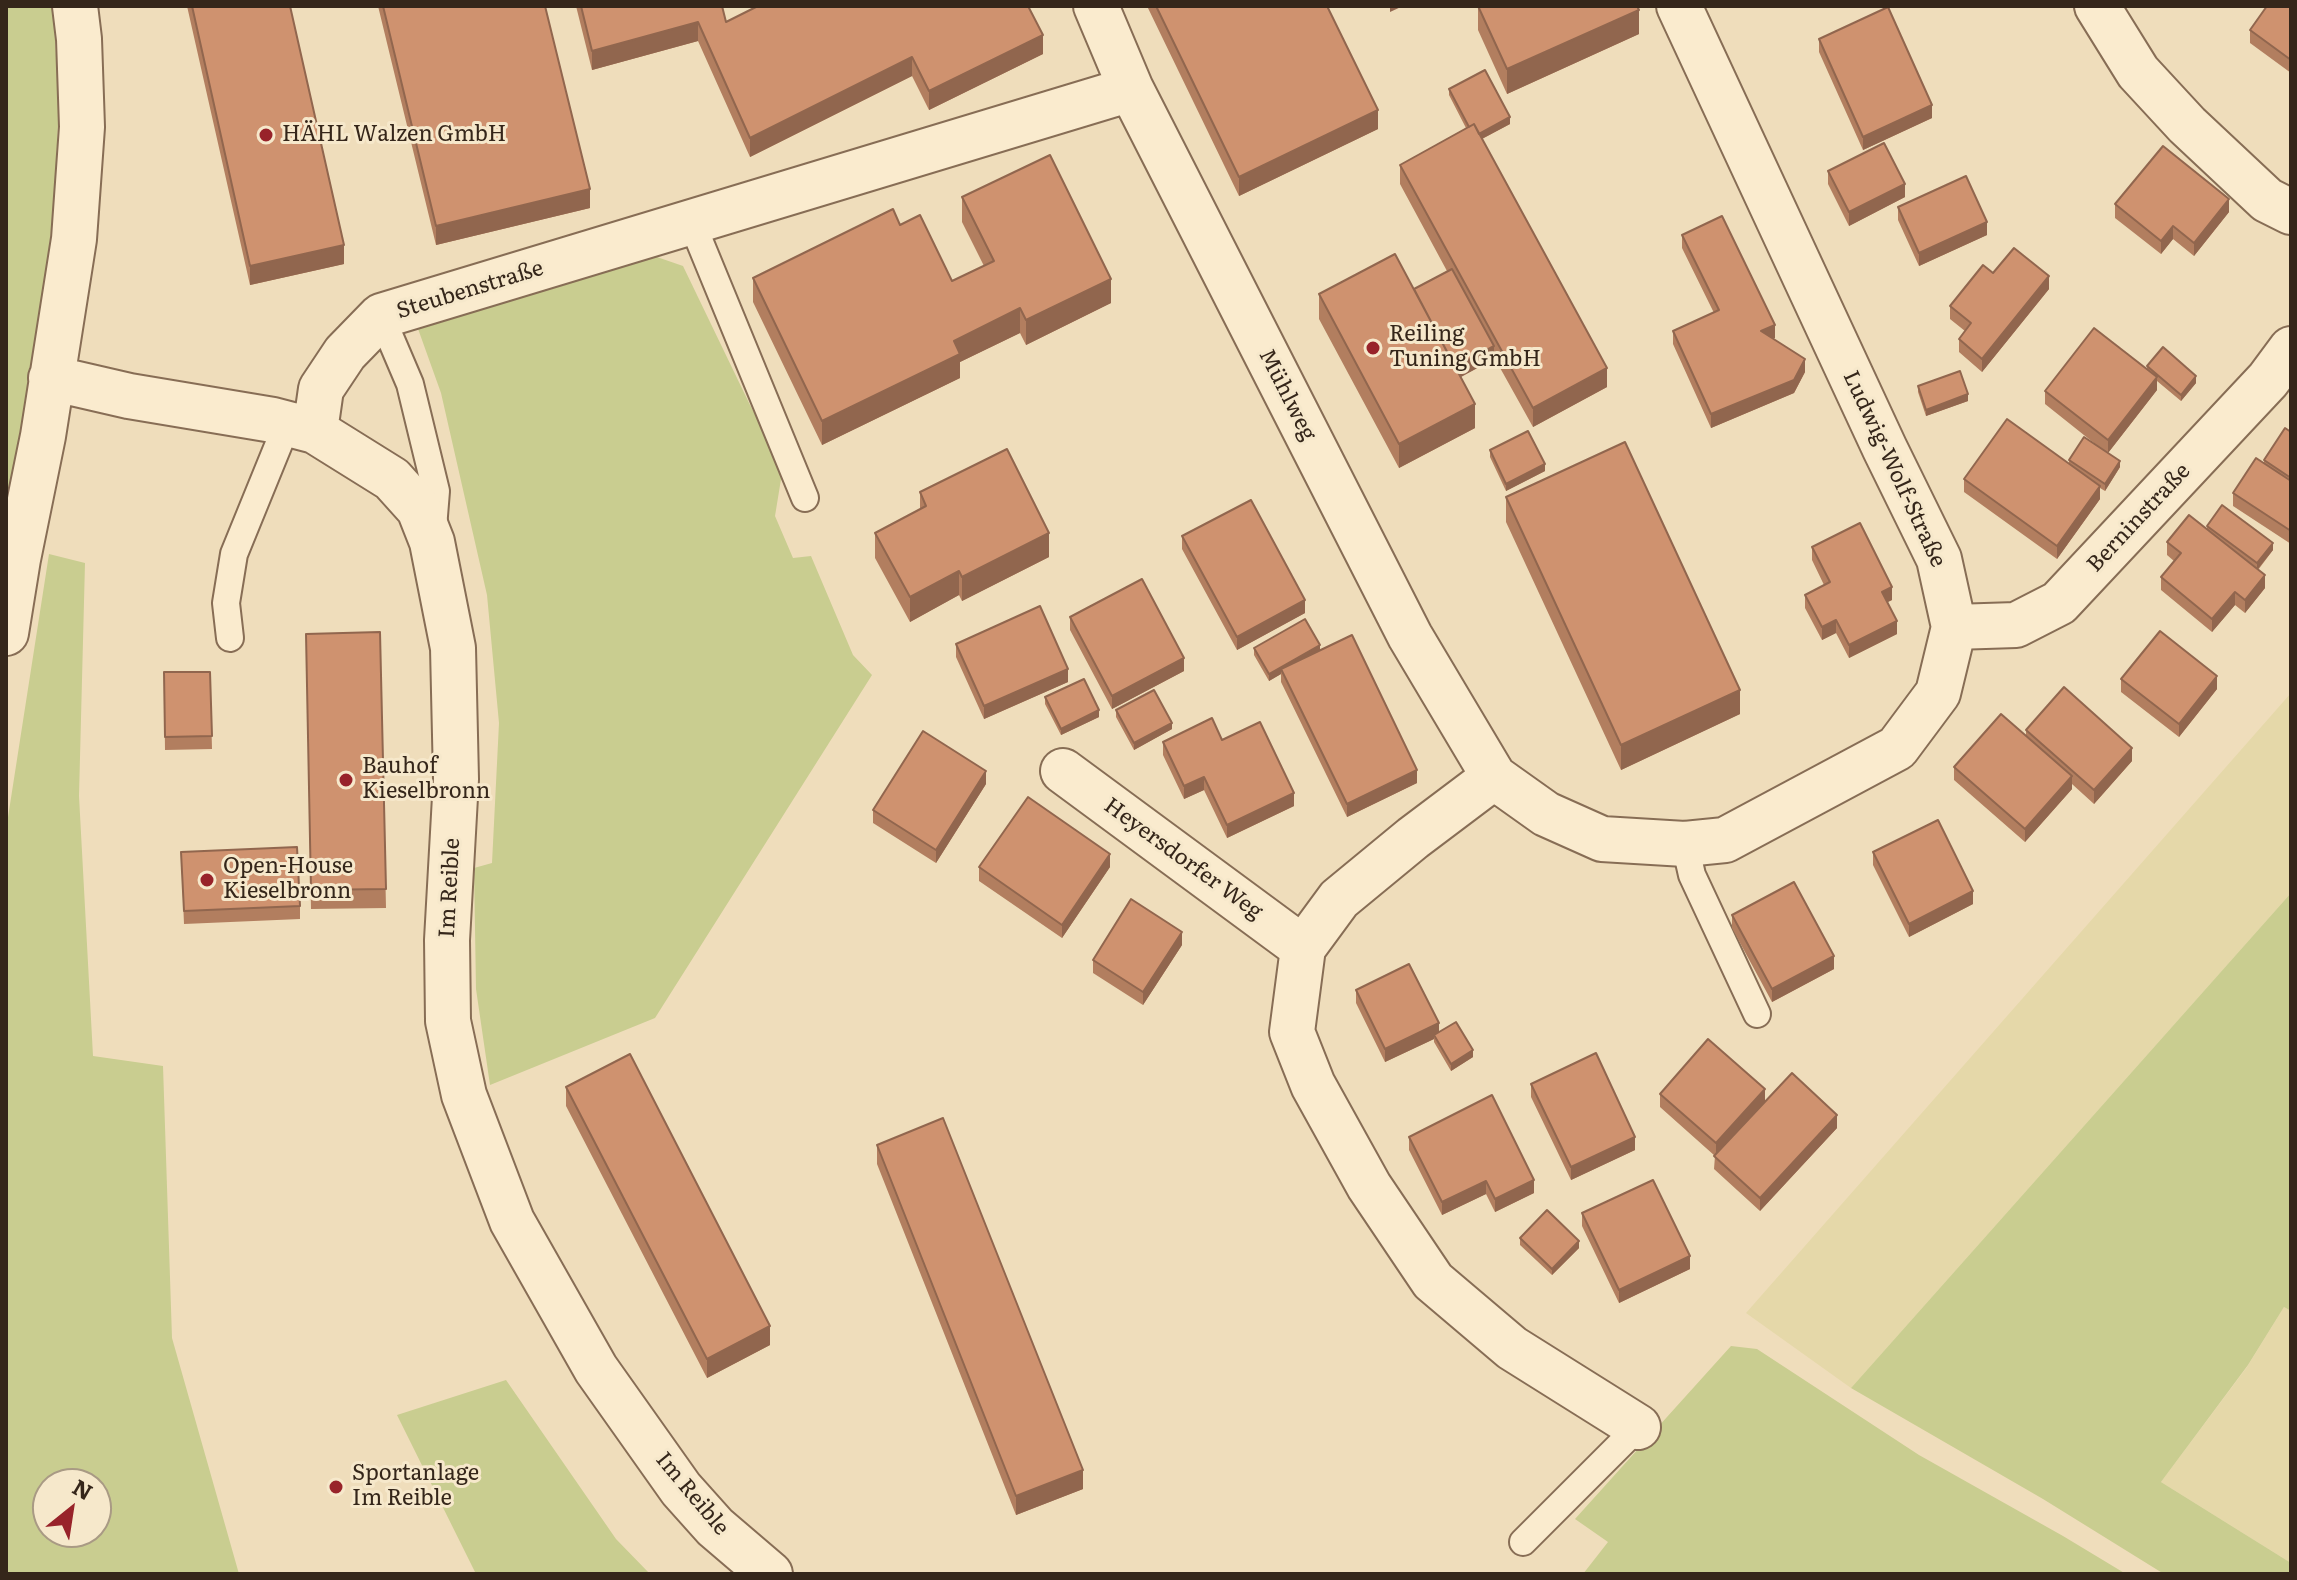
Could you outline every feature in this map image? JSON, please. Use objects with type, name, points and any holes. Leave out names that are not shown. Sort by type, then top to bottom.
[{"type":"street","points":[[6,633],[43,436],[74,239],[82,127],[75,6]]},
{"type":"street","name":"Mühlweg","points":[[1096,6],[1131,89],[1410,636],[1494,777]]},
{"type":"street","name":"Ludwig-Wolf-Straße","points":[[1494,777],[1546,814],[1602,839],[1685,844],[1725,840],[1897,748],[1938,693],[1954,627],[1939,559],[1679,6]]},
{"type":"street","points":[[2097,6],[2138,72],[2167,104],[2267,200],[2291,212]]},
{"type":"street","name":"Steubenstraße","points":[[301,428],[321,389],[345,353],[381,316],[1131,89]]},
{"type":"street","name":"Berninstraße","points":[[1954,627],[2016,625],[2059,603],[2258,391],[2291,349]]},
{"type":"street","name":"Im Reible","points":[[51,378],[301,428],[392,479],[419,509],[432,542],[453,648],[456,779],[447,940],[448,1021],[464,1095],[512,1221],[596,1369],[681,1489],[715,1527],[770,1574]]},
{"type":"street","name":"Heyersdorfer Weg","points":[[1063,771],[1303,948]]},
{"type":"street","points":[[1494,777],[1339,899],[1303,948],[1292,1032],[1313,1085],[1369,1186],[1433,1281],[1512,1348],[1638,1427]]},
{"type":"lane","points":[[692,223],[805,498]]},
{"type":"lane","points":[[381,316],[410,384],[436,491],[432,542]]},
{"type":"lane","points":[[230,638],[226,603],[234,554],[301,428]]},
{"type":"lane","points":[[1685,844],[1692,875],[1757,1014]]},
{"type":"lane","points":[[1523,1542],[1638,1427]]},
{"type":"shaded area","points":[[2291,693],[2291,893],[1851,1388],[1746,1313]]},
{"type":"shaded area","points":[[2284,1307],[2291,1311],[2291,1563],[2161,1482],[2247,1367]]},
{"type":"green space","points":[[6,6],[53,6],[59,107],[54,202],[32,407],[6,533]]},
{"type":"green space","points":[[654,256],[683,266],[783,467],[775,516],[793,558],[811,556],[853,655],[872,675],[655,1018],[490,1085],[476,989],[474,868],[492,863],[499,723],[487,595],[441,393],[417,326]]},
{"type":"green space","points":[[49,554],[85,563],[79,796],[93,1056],[163,1066],[172,1338],[239,1574],[6,1574],[6,830]]},
{"type":"green space","points":[[2291,893],[2291,1311],[2284,1307],[2248,1365],[2161,1482],[2291,1563],[2291,1574],[2164,1574],[2043,1499],[1851,1388]]},
{"type":"green space","points":[[1731,1346],[1757,1349],[1919,1455],[2126,1574],[1583,1574],[1608,1542],[1575,1519]]},
{"type":"green space","points":[[506,1380],[616,1539],[650,1574],[476,1574],[397,1415]]},
{"type":"building","name":"HÄHL Walzen GmbH","points":[[192,6],[290,6],[344,245],[250,266]]},
{"type":"building","points":[[383,6],[545,6],[590,189],[436,226]]},
{"type":"building","points":[[581,6],[722,6],[726,22],[758,6],[1028,6],[1043,35],[929,91],[912,57],[750,138],[698,22],[592,51]]},
{"type":"building","points":[[1156,6],[1327,6],[1378,110],[1239,177]]},
{"type":"building","points":[[1478,6],[1637,6],[1639,10],[1507,69]]},
{"type":"building","points":[[2267,6],[2291,6],[2291,60],[2250,30]]},
{"type":"building","points":[[1888,7],[1932,105],[1863,137],[1819,39]]},
{"type":"building","points":[[1485,70],[1510,117],[1479,134],[1474,124],[1469,127],[1449,89]]},
{"type":"building","points":[[1474,124],[1607,368],[1533,408],[1400,165]]},
{"type":"building","points":[[1884,143],[1905,184],[1849,212],[1828,171]]},
{"type":"building","points":[[2163,146],[2229,199],[2194,243],[2173,226],[2161,241],[2115,204]]},
{"type":"building","points":[[1050,155],[1111,279],[1026,320],[1020,308],[954,341],[960,354],[822,421],[753,278],[893,209],[900,225],[920,215],[952,281],[994,261],[962,197]]},
{"type":"building","points":[[1966,176],[1987,222],[1919,253],[1898,207]]},
{"type":"building","points":[[1722,216],[1775,325],[1761,331],[1805,359],[1794,380],[1711,414],[1673,331],[1719,310],[1682,235]]},
{"type":"building","points":[[2014,248],[2049,276],[1982,359],[1959,339],[1971,323],[1950,306],[1983,265],[1993,273]]},
{"type":"building","points":[[1395,254],[1475,404],[1399,444],[1319,294]]},
{"type":"building","points":[[1452,269],[1494,346],[1455,367],[1414,289]]},
{"type":"building","points":[[2094,328],[2157,377],[2108,440],[2045,391]]},
{"type":"building","points":[[2163,347],[2196,376],[2181,395],[2147,366]]},
{"type":"building","points":[[1960,371],[1968,394],[1926,410],[1918,386]]},
{"type":"building","points":[[2007,419],[2100,486],[2057,546],[1964,479]]},
{"type":"building","points":[[2285,428],[2291,432],[2291,478],[2264,460]]},
{"type":"building","points":[[1528,431],[1545,464],[1506,484],[1490,450]]},
{"type":"building","points":[[2084,437],[2120,461],[2105,484],[2069,460]]},
{"type":"building","points":[[1625,442],[1740,690],[1621,745],[1506,497]]},
{"type":"building","points":[[1007,449],[1049,533],[962,577],[959,571],[910,597],[875,533],[926,506],[920,492]]},
{"type":"building","points":[[2256,458],[2291,481],[2291,531],[2233,493]]},
{"type":"building","points":[[1251,500],[1305,600],[1237,637],[1182,536]]},
{"type":"building","points":[[2222,505],[2273,543],[2257,563],[2207,526]]},
{"type":"building","points":[[2189,515],[2265,575],[2245,600],[2235,592],[2212,619],[2161,577],[2181,553],[2167,542]]},
{"type":"building","points":[[1860,523],[1892,587],[1882,592],[1897,621],[1849,645],[1836,620],[1822,627],[1805,595],[1830,582],[1812,547]]},
{"type":"building","points":[[1142,579],[1184,658],[1112,696],[1070,617]]},
{"type":"building","points":[[1040,606],[1068,669],[984,706],[956,644]]},
{"type":"building","points":[[1305,619],[1320,645],[1269,674],[1254,648]]},
{"type":"building","points":[[2160,631],[2217,676],[2179,724],[2121,679]]},
{"type":"building","name":"Bauhof Kieselbronn","points":[[380,632],[386,889],[311,890],[306,634]]},
{"type":"building","points":[[1352,635],[1417,770],[1347,804],[1281,669]]},
{"type":"building","points":[[164,672],[210,672],[212,736],[165,737]]},
{"type":"building","points":[[1084,679],[1099,710],[1061,729],[1045,697]]},
{"type":"building","points":[[2064,687],[2132,748],[2094,790],[2026,730]]},
{"type":"building","points":[[1154,690],[1172,723],[1134,743],[1116,710]]},
{"type":"building","points":[[2001,714],[2072,776],[2025,829],[1954,767]]},
{"type":"building","points":[[1212,718],[1222,740],[1260,722],[1294,793],[1227,825],[1204,777],[1184,786],[1163,742]]},
{"type":"building","points":[[923,731],[986,771],[936,850],[873,810]]},
{"type":"building","points":[[1028,797],[1110,854],[1062,925],[979,867]]},
{"type":"building","points":[[1938,820],[1973,891],[1909,924],[1873,852]]},
{"type":"building","points":[[297,847],[300,906],[184,911],[181,852]]},
{"type":"building","points":[[1794,882],[1834,956],[1772,989],[1732,915]]},
{"type":"building","points":[[1131,899],[1182,932],[1143,992],[1093,960]]},
{"type":"building","points":[[1409,964],[1439,1023],[1385,1049],[1356,990]]},
{"type":"building","points":[[1456,1022],[1473,1050],[1451,1064],[1434,1035]]},
{"type":"building","points":[[1708,1039],[1765,1089],[1716,1143],[1660,1094]]},
{"type":"building","points":[[1596,1053],[1635,1137],[1571,1167],[1531,1084]]},
{"type":"building","points":[[630,1054],[770,1326],[707,1359],[566,1087]]},
{"type":"building","points":[[1792,1073],[1837,1115],[1760,1198],[1714,1156]]},
{"type":"building","points":[[1492,1095],[1534,1180],[1495,1199],[1486,1181],[1442,1202],[1409,1137]]},
{"type":"building","points":[[943,1118],[1083,1470],[1016,1496],[877,1145]]},
{"type":"building","points":[[1653,1180],[1690,1256],[1619,1290],[1582,1213]]},
{"type":"building","points":[[1547,1210],[1579,1241],[1552,1269],[1520,1238]]},
{"type":"place","name":"HÄHL Walzen GmbH","points":[[266,135]]},
{"type":"place","name":"Reiling Tuning GmbH","points":[[1373,348]]},
{"type":"place","name":"Bauhof Kieselbronn","points":[[346,780]]},
{"type":"place","name":"Open-House Kieselbronn","points":[[207,880]]},
{"type":"place","name":"Sportanlage Im Reible","points":[[336,1487]]}]
